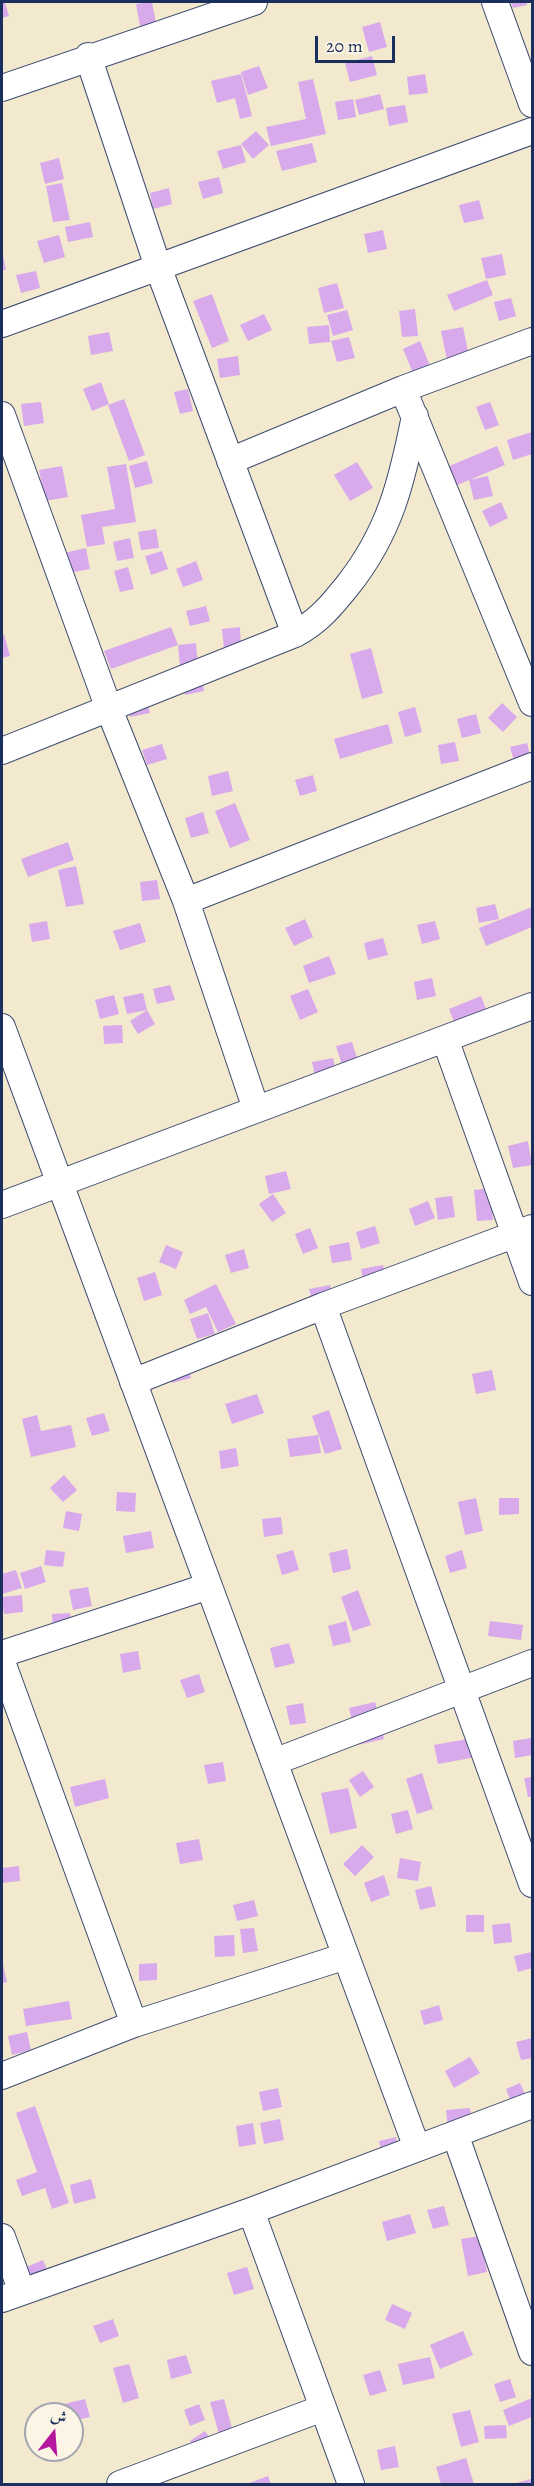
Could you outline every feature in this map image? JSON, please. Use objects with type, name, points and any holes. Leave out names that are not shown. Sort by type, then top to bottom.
[{"type":"street","points":[[2,88],[88,56],[254,2]]},
{"type":"street","points":[[495,2],[532,104]]},
{"type":"street","points":[[88,56],[158,267],[295,634]]},
{"type":"street","points":[[2,324],[532,131]]},
{"type":"street","points":[[230,460],[403,389],[532,341]]},
{"type":"street","points":[[403,389],[532,703]]},
{"type":"street","points":[[2,415],[109,709],[186,901],[256,1109]]},
{"type":"street","points":[[2,751],[295,634],[313,624],[333,605],[376,545],[399,488],[415,416]]},
{"type":"street","points":[[186,901],[532,766]]},
{"type":"street","points":[[2,1205],[532,1006]]},
{"type":"street","points":[[2,1027],[417,2148]]},
{"type":"street","points":[[445,1039],[524,1231],[532,1282]]},
{"type":"street","points":[[133,1382],[323,1306],[524,1231]]},
{"type":"street","points":[[323,1306],[532,1879]]},
{"type":"street","points":[[2,1654],[209,1586]]},
{"type":"street","points":[[2,1662],[134,2024]]},
{"type":"street","points":[[274,1762],[532,1663]]},
{"type":"street","points":[[2,2076],[134,2024],[346,1956]]},
{"type":"street","points":[[2,2237],[12,2296],[251,2211],[532,2106]]},
{"type":"street","points":[[455,2134],[532,2352]]},
{"type":"street","points":[[251,2211],[351,2484]]},
{"type":"street","points":[[120,2484],[323,2408]]},
{"type":"building","points":[[2,2],[5,2],[9,16],[2,18]]},
{"type":"building","points":[[152,2],[157,28],[141,31],[136,4]]},
{"type":"building","points":[[511,2],[526,2],[527,5],[513,8]]},
{"type":"building","points":[[380,22],[387,47],[369,52],[362,27]]},
{"type":"building","points":[[372,56],[377,75],[350,82],[345,63]]},
{"type":"building","points":[[259,66],[268,88],[248,95],[241,72]]},
{"type":"building","points":[[241,74],[252,116],[240,119],[235,98],[217,103],[211,81]]},
{"type":"building","points":[[425,74],[428,93],[409,95],[407,77]]},
{"type":"building","points":[[313,79],[326,134],[271,146],[266,127],[306,119],[298,82]]},
{"type":"building","points":[[380,94],[384,109],[359,115],[355,100]]},
{"type":"building","points":[[353,99],[356,117],[338,120],[335,102]]},
{"type":"building","points":[[405,105],[408,122],[389,126],[386,108]]},
{"type":"building","points":[[256,131],[269,145],[253,159],[241,144]]},
{"type":"building","points":[[312,143],[317,162],[282,171],[276,151]]},
{"type":"building","points":[[241,145],[246,162],[223,169],[217,151]]},
{"type":"building","points":[[59,158],[64,179],[45,184],[40,163]]},
{"type":"building","points":[[219,177],[223,193],[203,199],[198,182]]},
{"type":"building","points":[[62,183],[70,220],[53,222],[46,186]]},
{"type":"building","points":[[169,188],[172,204],[153,209],[150,193]]},
{"type":"building","points":[[479,200],[484,219],[464,223],[459,205]]},
{"type":"building","points":[[90,222],[93,237],[68,242],[65,227]]},
{"type":"building","points":[[383,230],[387,249],[368,253],[364,234]]},
{"type":"building","points":[[59,235],[65,257],[44,263],[37,241]]},
{"type":"building","points":[[2,250],[6,270],[2,270]]},
{"type":"building","points":[[502,254],[506,275],[486,279],[481,258]]},
{"type":"building","points":[[36,271],[40,288],[21,293],[16,275]]},
{"type":"building","points":[[487,280],[493,295],[454,311],[447,295]]},
{"type":"building","points":[[337,283],[344,308],[324,313],[318,288]]},
{"type":"building","points":[[212,294],[229,341],[212,348],[193,301]]},
{"type":"building","points":[[511,298],[516,316],[499,321],[494,302]]},
{"type":"building","points":[[415,309],[418,336],[402,337],[399,311]]},
{"type":"building","points":[[347,310],[353,330],[333,336],[327,315]]},
{"type":"building","points":[[264,314],[272,330],[248,341],[240,325]]},
{"type":"building","points":[[329,325],[330,342],[309,344],[307,327]]},
{"type":"building","points":[[463,327],[470,361],[448,365],[441,331]]},
{"type":"building","points":[[109,332],[113,351],[91,355],[88,336]]},
{"type":"building","points":[[349,337],[355,358],[337,362],[331,341]]},
{"type":"building","points":[[420,341],[434,376],[417,383],[403,349]]},
{"type":"building","points":[[238,356],[240,375],[220,378],[217,359]]},
{"type":"building","points":[[101,382],[109,404],[92,411],[83,389]]},
{"type":"building","points":[[188,389],[193,411],[180,414],[174,392]]},
{"type":"building","points":[[124,399],[145,455],[129,461],[108,405]]},
{"type":"building","points":[[41,402],[44,423],[24,426],[21,404]]},
{"type":"building","points":[[490,402],[499,425],[485,430],[476,407]]},
{"type":"building","points":[[532,432],[532,454],[513,460],[507,440]]},
{"type":"building","points":[[497,446],[505,465],[455,486],[447,467]]},
{"type":"building","points":[[147,461],[153,483],[135,488],[129,466]]},
{"type":"building","points":[[357,462],[373,488],[350,501],[334,475]]},
{"type":"building","points":[[126,464],[136,522],[102,527],[105,544],[87,547],[81,515],[115,509],[107,467]]},
{"type":"building","points":[[62,466],[68,497],[45,501],[39,470]]},
{"type":"building","points":[[488,476],[493,496],[474,500],[469,480]]},
{"type":"building","points":[[501,502],[508,518],[490,527],[482,511]]},
{"type":"building","points":[[156,529],[159,548],[141,550],[138,532]]},
{"type":"building","points":[[130,538],[134,558],[117,561],[113,542]]},
{"type":"building","points":[[86,548],[90,569],[69,573],[64,553]]},
{"type":"building","points":[[162,551],[168,569],[151,575],[145,556]]},
{"type":"building","points":[[196,561],[203,580],[183,587],[176,569]]},
{"type":"building","points":[[128,567],[134,589],[120,592],[114,571]]},
{"type":"building","points":[[206,606],[210,621],[190,626],[186,611]]},
{"type":"building","points":[[171,627],[178,645],[111,669],[104,651]]},
{"type":"building","points":[[240,627],[241,647],[224,649],[222,629]]},
{"type":"building","points":[[4,634],[10,656],[2,658],[2,635]]},
{"type":"building","points":[[196,643],[198,665],[180,667],[178,645]]},
{"type":"building","points":[[371,648],[383,693],[362,699],[350,654]]},
{"type":"building","points":[[200,667],[204,691],[185,695],[181,670]]},
{"type":"building","points":[[145,693],[150,713],[130,717],[126,698]]},
{"type":"building","points":[[502,703],[517,717],[503,732],[488,718]]},
{"type":"building","points":[[415,707],[422,732],[405,737],[398,712]]},
{"type":"building","points":[[476,714],[481,733],[462,738],[457,719]]},
{"type":"building","points":[[388,724],[393,743],[340,759],[334,739]]},
{"type":"building","points":[[455,742],[459,761],[441,764],[438,745]]},
{"type":"building","points":[[527,743],[532,763],[517,772],[510,747]]},
{"type":"building","points":[[162,744],[167,759],[147,765],[142,750]]},
{"type":"building","points":[[228,771],[233,791],[212,796],[208,776]]},
{"type":"building","points":[[313,775],[317,791],[300,796],[295,780]]},
{"type":"building","points":[[235,803],[250,840],[230,848],[215,811]]},
{"type":"building","points":[[203,812],[209,833],[191,838],[185,818]]},
{"type":"building","points":[[68,842],[74,860],[28,877],[21,859]]},
{"type":"building","points":[[76,866],[84,904],[66,907],[58,870]]},
{"type":"building","points":[[157,880],[160,899],[142,901],[140,882]]},
{"type":"building","points":[[495,904],[499,919],[479,923],[476,908]]},
{"type":"building","points":[[532,907],[532,927],[486,946],[479,928]]},
{"type":"building","points":[[305,919],[313,937],[294,946],[285,928]]},
{"type":"building","points":[[47,921],[50,939],[32,942],[29,924]]},
{"type":"building","points":[[435,921],[440,939],[422,944],[417,925]]},
{"type":"building","points":[[140,923],[146,942],[120,950],[113,931]]},
{"type":"building","points":[[383,938],[388,955],[368,960],[364,943]]},
{"type":"building","points":[[329,956],[336,974],[309,983],[303,966]]},
{"type":"building","points":[[432,978],[436,996],[417,1000],[414,982]]},
{"type":"building","points":[[170,985],[175,1000],[157,1004],[153,989]]},
{"type":"building","points":[[308,989],[318,1012],[300,1020],[290,996]]},
{"type":"building","points":[[143,993],[147,1010],[127,1014],[123,997]]},
{"type":"building","points":[[114,995],[119,1014],[100,1019],[95,1000]]},
{"type":"building","points":[[481,996],[488,1014],[456,1027],[449,1009]]},
{"type":"building","points":[[147,1010],[155,1024],[138,1034],[130,1021]]},
{"type":"building","points":[[122,1025],[123,1043],[104,1044],[103,1026]]},
{"type":"building","points":[[352,1042],[358,1061],[342,1065],[336,1046]]},
{"type":"building","points":[[333,1058],[337,1075],[316,1080],[312,1062]]},
{"type":"building","points":[[528,1141],[532,1165],[513,1168],[508,1146]]},
{"type":"building","points":[[286,1171],[291,1189],[269,1194],[265,1176]]},
{"type":"building","points":[[490,1188],[493,1220],[477,1221],[474,1190]]},
{"type":"building","points":[[273,1194],[286,1213],[272,1222],[259,1204]]},
{"type":"building","points":[[452,1196],[455,1217],[438,1220],[435,1198]]},
{"type":"building","points":[[428,1201],[435,1218],[415,1226],[409,1209]]},
{"type":"building","points":[[375,1226],[380,1243],[361,1249],[356,1232]]},
{"type":"building","points":[[310,1228],[318,1248],[303,1254],[295,1234]]},
{"type":"building","points":[[349,1242],[352,1260],[332,1263],[329,1246]]},
{"type":"building","points":[[166,1245],[183,1252],[176,1269],[159,1262]]},
{"type":"building","points":[[244,1249],[249,1268],[231,1273],[225,1255]]},
{"type":"building","points":[[383,1265],[387,1282],[364,1286],[361,1269]]},
{"type":"building","points":[[155,1272],[162,1295],[144,1301],[137,1278]]},
{"type":"building","points":[[216,1284],[236,1324],[218,1332],[206,1307],[190,1314],[184,1300]]},
{"type":"building","points":[[330,1285],[333,1301],[313,1305],[309,1289]]},
{"type":"building","points":[[208,1313],[215,1334],[197,1339],[190,1319]]},
{"type":"building","points":[[186,1357],[191,1378],[172,1383],[167,1362]]},
{"type":"building","points":[[492,1370],[496,1390],[476,1394],[472,1374]]},
{"type":"building","points":[[257,1394],[264,1413],[232,1424],[225,1404]]},
{"type":"building","points":[[329,1410],[342,1449],[325,1454],[312,1416]]},
{"type":"building","points":[[104,1413],[110,1431],[92,1436],[86,1418]]},
{"type":"building","points":[[37,1415],[41,1431],[71,1425],[76,1447],[31,1457],[22,1419]]},
{"type":"building","points":[[318,1435],[321,1453],[290,1457],[287,1439]]},
{"type":"building","points":[[236,1448],[239,1466],[221,1469],[219,1451]]},
{"type":"building","points":[[64,1475],[77,1490],[63,1502],[50,1488]]},
{"type":"building","points":[[117,1492],[136,1493],[135,1512],[116,1511]]},
{"type":"building","points":[[476,1498],[483,1531],[465,1535],[458,1502]]},
{"type":"building","points":[[499,1498],[519,1498],[519,1514],[499,1515]]},
{"type":"building","points":[[66,1511],[82,1514],[79,1531],[63,1528]]},
{"type":"building","points":[[281,1517],[283,1534],[264,1537],[262,1519]]},
{"type":"building","points":[[151,1531],[154,1548],[126,1553],[123,1536]]},
{"type":"building","points":[[347,1549],[351,1569],[333,1573],[329,1553]]},
{"type":"building","points":[[46,1550],[65,1552],[63,1567],[44,1565]]},
{"type":"building","points":[[293,1550],[299,1570],[282,1575],[276,1555]]},
{"type":"building","points":[[462,1550],[467,1568],[450,1573],[445,1556]]},
{"type":"building","points":[[41,1566],[46,1582],[25,1589],[20,1573]]},
{"type":"building","points":[[16,1570],[22,1588],[2,1594],[2,1574]]},
{"type":"building","points":[[88,1587],[92,1606],[73,1610],[69,1590]]},
{"type":"building","points":[[358,1590],[371,1625],[353,1631],[341,1597]]},
{"type":"building","points":[[22,1595],[23,1612],[4,1614],[2,1597]]},
{"type":"building","points":[[70,1613],[72,1630],[53,1631],[52,1614]]},
{"type":"building","points":[[346,1621],[351,1642],[333,1646],[328,1626]]},
{"type":"building","points":[[490,1621],[523,1625],[521,1640],[488,1636]]},
{"type":"building","points":[[289,1643],[295,1663],[275,1668],[270,1648]]},
{"type":"building","points":[[138,1651],[141,1669],[123,1673],[120,1654]]},
{"type":"building","points":[[199,1674],[205,1692],[187,1698],[180,1680]]},
{"type":"building","points":[[375,1702],[384,1739],[358,1745],[349,1708]]},
{"type":"building","points":[[303,1703],[306,1723],[290,1725],[286,1706]]},
{"type":"building","points":[[473,1738],[476,1757],[438,1764],[434,1745]]},
{"type":"building","points":[[531,1738],[532,1755],[515,1758],[513,1741]]},
{"type":"building","points":[[223,1762],[226,1781],[208,1784],[204,1765]]},
{"type":"building","points":[[363,1771],[374,1787],[360,1797],[349,1780]]},
{"type":"building","points":[[422,1773],[433,1809],[417,1814],[406,1779]]},
{"type":"building","points":[[532,1777],[532,1797],[528,1797],[524,1778]]},
{"type":"building","points":[[105,1779],[109,1798],[75,1807],[70,1787]]},
{"type":"building","points":[[348,1788],[357,1828],[330,1834],[321,1793]]},
{"type":"building","points":[[408,1810],[413,1829],[396,1834],[391,1814]]},
{"type":"building","points":[[199,1839],[203,1860],[180,1864],[176,1843]]},
{"type":"building","points":[[362,1845],[374,1857],[355,1876],[343,1864]]},
{"type":"building","points":[[400,1858],[421,1862],[418,1881],[397,1878]]},
{"type":"building","points":[[19,1866],[20,1881],[2,1883],[2,1868]]},
{"type":"building","points":[[384,1875],[390,1895],[371,1902],[364,1883]]},
{"type":"building","points":[[431,1886],[436,1906],[420,1910],[415,1890]]},
{"type":"building","points":[[254,1900],[258,1916],[237,1921],[233,1905]]},
{"type":"building","points":[[466,1915],[484,1915],[484,1932],[466,1932]]},
{"type":"building","points":[[510,1923],[512,1942],[494,1944],[492,1925]]},
{"type":"building","points":[[254,1928],[258,1951],[243,1953],[240,1929]]},
{"type":"building","points":[[234,1935],[235,1956],[215,1957],[214,1936]]},
{"type":"building","points":[[532,1952],[532,1968],[518,1972],[514,1956]]},
{"type":"building","points":[[2,1960],[7,1982],[2,1983]]},
{"type":"building","points":[[157,1963],[157,1980],[139,1981],[139,1964]]},
{"type":"building","points":[[69,2001],[72,2019],[26,2026],[23,2009]]},
{"type":"building","points":[[439,2005],[443,2020],[424,2025],[420,2011]]},
{"type":"building","points":[[27,2032],[31,2050],[12,2055],[8,2036]]},
{"type":"building","points":[[532,2038],[532,2058],[521,2060],[516,2042]]},
{"type":"building","points":[[470,2057],[480,2073],[454,2088],[445,2071]]},
{"type":"building","points":[[520,2083],[528,2101],[513,2107],[506,2089]]},
{"type":"building","points":[[278,2088],[282,2107],[263,2111],[259,2092]]},
{"type":"building","points":[[35,2106],[69,2203],[52,2209],[45,2188],[22,2196],[16,2180],[37,2172],[16,2113]]},
{"type":"building","points":[[470,2108],[473,2129],[448,2131],[446,2110]]},
{"type":"building","points":[[280,2119],[284,2140],[264,2144],[260,2123]]},
{"type":"building","points":[[253,2123],[256,2144],[239,2147],[236,2126]]},
{"type":"building","points":[[396,2137],[400,2157],[383,2161],[379,2141]]},
{"type":"building","points":[[91,2179],[96,2198],[74,2204],[70,2185]]},
{"type":"building","points":[[444,2206],[449,2225],[433,2229],[427,2210]]},
{"type":"building","points":[[410,2214],[416,2233],[387,2241],[382,2222]]},
{"type":"building","points":[[480,2236],[487,2272],[468,2276],[461,2239]]},
{"type":"building","points":[[43,2260],[52,2281],[32,2289],[24,2268]]},
{"type":"building","points":[[247,2267],[254,2289],[234,2295],[227,2273]]},
{"type":"building","points":[[392,2304],[412,2313],[405,2329],[385,2320]]},
{"type":"building","points":[[113,2319],[119,2336],[100,2343],[93,2326]]},
{"type":"building","points":[[463,2331],[473,2355],[440,2369],[430,2345]]},
{"type":"building","points":[[186,2355],[192,2373],[171,2379],[167,2360]]},
{"type":"building","points":[[430,2357],[435,2378],[403,2385],[398,2364]]},
{"type":"building","points":[[129,2364],[139,2398],[123,2403],[113,2368]]},
{"type":"building","points":[[380,2370],[387,2391],[370,2396],[363,2375]]},
{"type":"building","points":[[510,2379],[516,2397],[500,2402],[494,2384]]},
{"type":"building","points":[[532,2398],[532,2417],[509,2426],[503,2410]]},
{"type":"building","points":[[85,2399],[90,2417],[84,2418],[84,2402],[72,2402]]},
{"type":"building","points":[[224,2399],[233,2432],[224,2452],[210,2402]]},
{"type":"building","points":[[199,2404],[205,2420],[190,2426],[184,2410]]},
{"type":"building","points":[[470,2410],[479,2442],[461,2447],[452,2414]]},
{"type":"building","points":[[506,2425],[507,2438],[485,2439],[484,2426]]},
{"type":"building","points":[[205,2431],[216,2448],[201,2457],[190,2441]]},
{"type":"building","points":[[395,2446],[399,2467],[381,2470],[377,2450]]},
{"type":"building","points":[[466,2458],[474,2484],[441,2484],[436,2467]]},
{"type":"building","points":[[268,2476],[271,2484],[247,2484]]},
{"type":"building","points":[[531,2479],[532,2484],[513,2484]]}]
